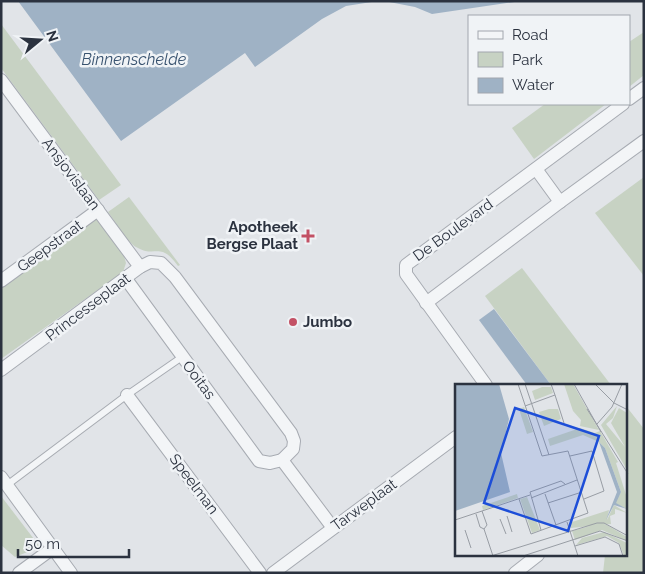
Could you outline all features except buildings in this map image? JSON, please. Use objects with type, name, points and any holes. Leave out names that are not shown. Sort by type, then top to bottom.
[{"type":"street","name":"Ansjovislaan","points":[[1,80],[140,267]]},
{"type":"street","points":[[630,98],[644,88]]},
{"type":"street","name":"De Boulevard","points":[[485,384],[406,274],[406,265],[622,105]]},
{"type":"street","points":[[426,303],[644,141]]},
{"type":"street","points":[[536,169],[560,202]]},
{"type":"street","name":"Geepstraat","points":[[1,281],[98,210]]},
{"type":"street","name":"Princesseplaat","points":[[1,370],[140,267],[150,262],[161,263],[175,277],[291,433],[294,441],[293,449],[282,460]]},
{"type":"street","name":"Ooitas","points":[[126,279],[259,461],[270,463],[282,460]]},
{"type":"street","name":"Speelman","points":[[127,395],[260,573]]},
{"type":"street","name":"Tarweplaat","points":[[272,573],[455,438]]},
{"type":"street","points":[[282,460],[333,528]]},
{"type":"street","points":[[4,481],[71,573]]},
{"type":"street","points":[[19,573],[53,548]]},
{"type":"street","points":[[515,573],[537,556]]},
{"type":"lane","points":[[4,481],[182,357]]},
{"type":"green space","points":[[1,24],[121,185],[99,200],[1,68]]},
{"type":"green space","points":[[644,32],[644,75],[630,86],[630,41]]},
{"type":"green space","points":[[544,105],[605,105],[534,159],[512,128]]},
{"type":"green space","points":[[644,177],[644,276],[595,213]]},
{"type":"green space","points":[[129,197],[180,265],[178,266],[167,254],[158,251],[144,251],[134,246],[122,232],[108,212]]},
{"type":"green space","points":[[96,219],[124,256],[126,263],[123,272],[1,359],[1,289]]},
{"type":"green space","points":[[522,268],[610,384],[550,384],[485,296]]},
{"type":"green space","points":[[628,409],[644,429],[644,573],[603,573],[605,556],[628,556]]},
{"type":"green space","points":[[1,496],[40,547],[15,557],[1,545]]},
{"type":"water","name":"Binnenschelde","points":[[18,1],[378,1],[346,6],[322,19],[255,67],[245,53],[121,141]]},
{"type":"water","points":[[384,1],[521,1],[432,14],[415,7]]},
{"type":"water","points":[[494,309],[550,384],[526,384],[479,320]]},
{"type":"place","name":"Apotheek Bergse Plaat","points":[[308,236]]},
{"type":"place","name":"Jumbo","points":[[293,322]]}]
